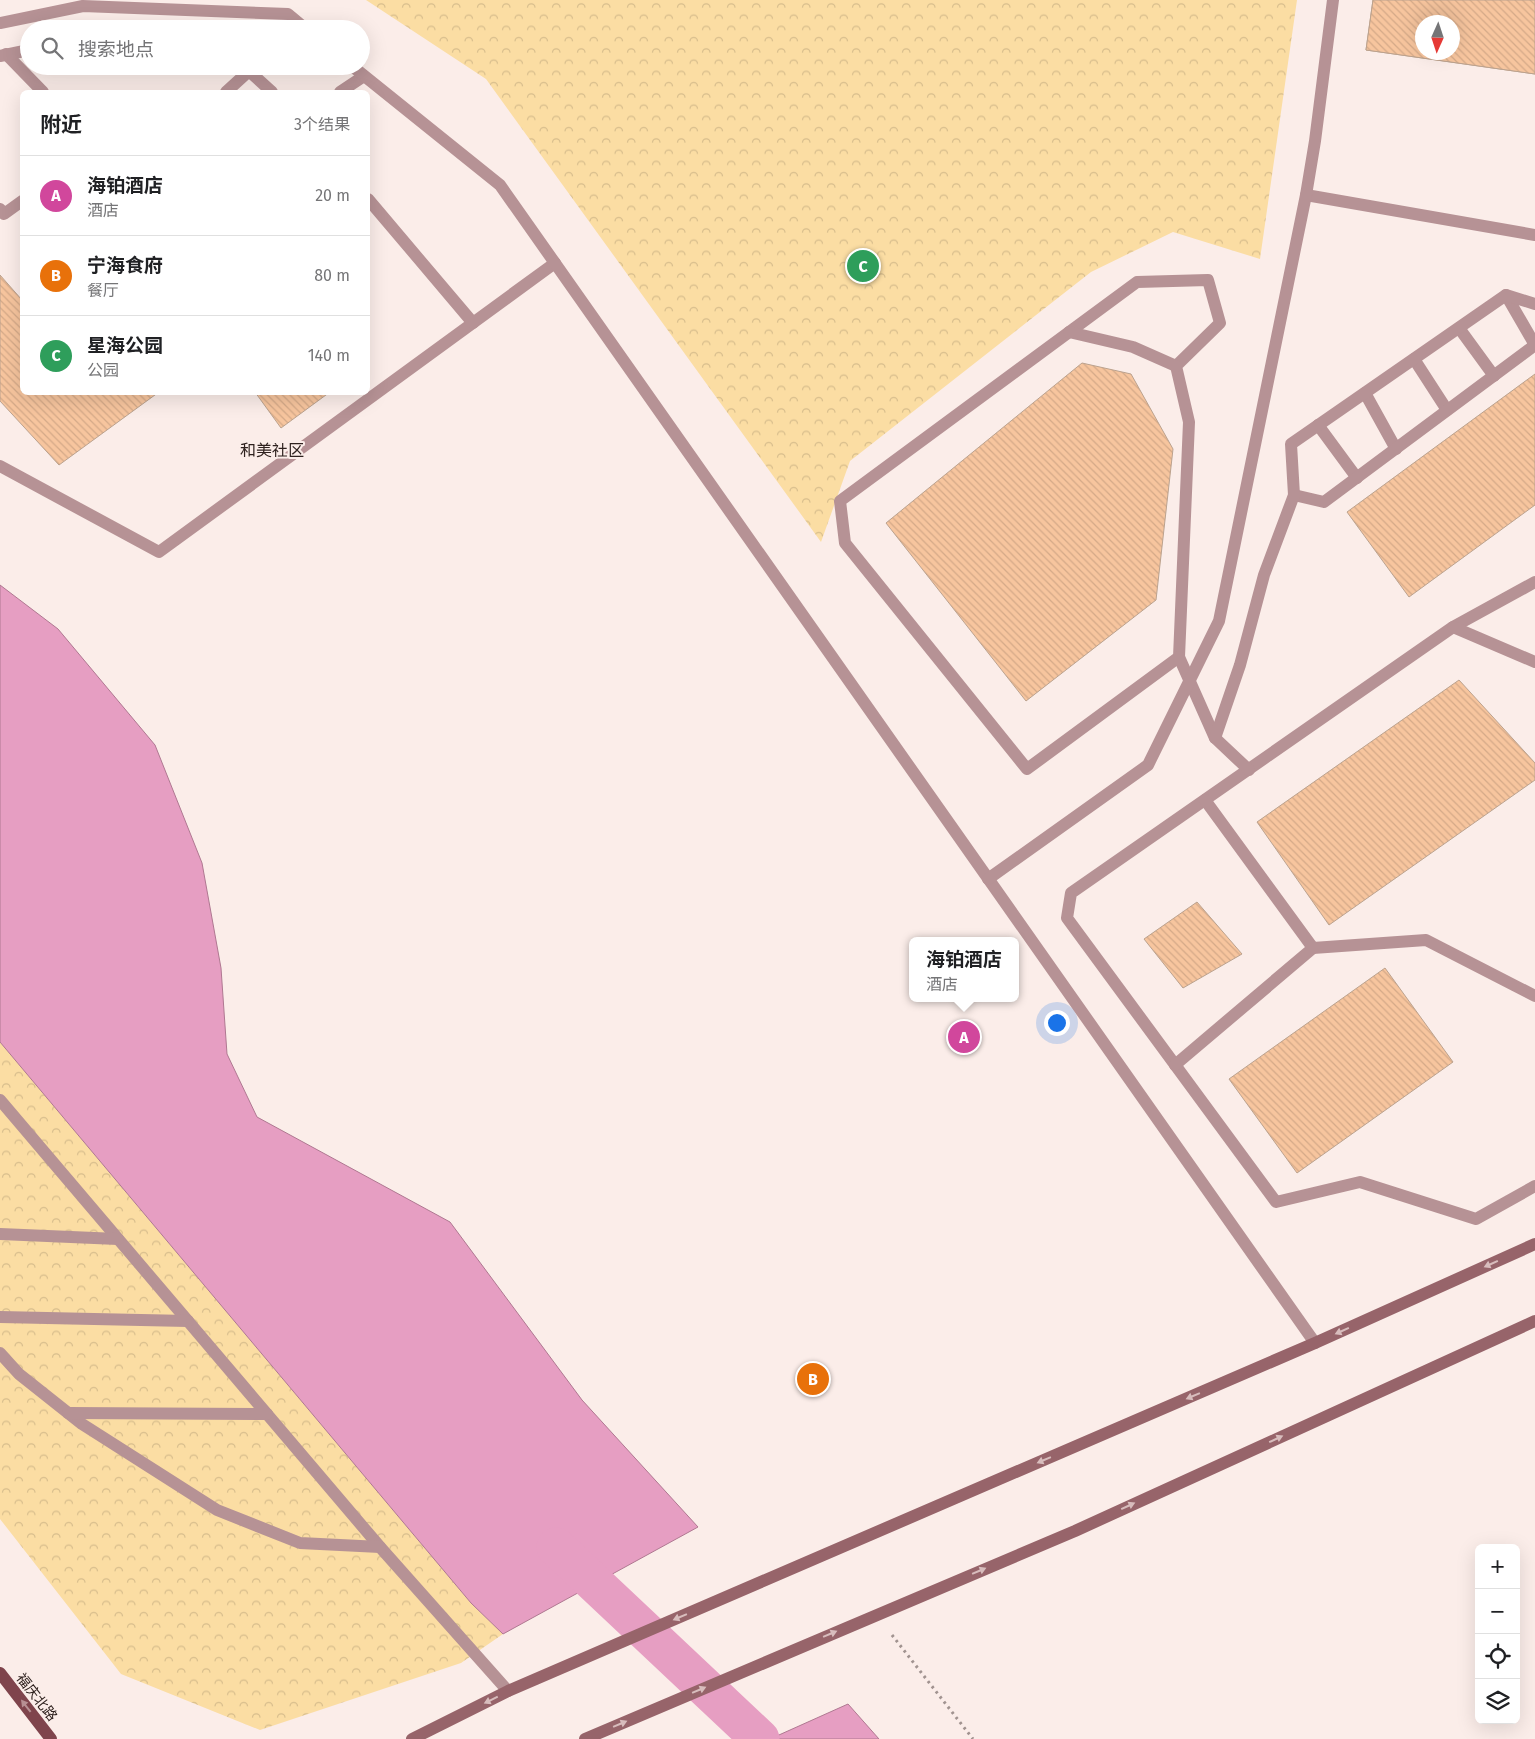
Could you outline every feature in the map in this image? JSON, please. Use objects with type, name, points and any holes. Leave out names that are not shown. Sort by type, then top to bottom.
[{"type":"main road","points":[[412,1739],[508,1691],[1316,1343],[1535,1244]]},
{"type":"main road","points":[[585,1739],[1075,1531],[1535,1321]]},
{"type":"main road","name":"福庆北路","points":[[0,1673],[51,1739]]},
{"type":"street","points":[[988,879],[1148,765],[1219,621],[1306,195],[1315,141],[1333,0]]},
{"type":"street","points":[[0,23],[83,3],[288,14],[295,20]]},
{"type":"street","points":[[3,55],[20,52]]},
{"type":"street","points":[[3,55],[20,71]]},
{"type":"street","points":[[25,75],[41,90]]},
{"type":"street","points":[[228,90],[245,75]]},
{"type":"street","points":[[253,75],[270,90]]},
{"type":"street","points":[[343,90],[364,76],[500,185],[1316,1343]]},
{"type":"street","points":[[1306,195],[1535,235]]},
{"type":"street","points":[[370,200],[473,323]]},
{"type":"street","points":[[0,209],[4,214],[20,202]]},
{"type":"street","points":[[0,466],[159,552],[555,263]]},
{"type":"street","points":[[1176,366],[1220,323],[1208,280],[1137,282],[840,501],[845,543],[1027,769],[1179,657]]},
{"type":"street","points":[[1215,738],[1240,665],[1264,575],[1294,495],[1291,444],[1506,296],[1535,304]]},
{"type":"street","points":[[1294,495],[1324,502],[1535,345],[1506,296]]},
{"type":"street","points":[[1459,328],[1494,376]]},
{"type":"street","points":[[1069,332],[1133,347],[1176,366]]},
{"type":"street","points":[[1414,358],[1447,410]]},
{"type":"street","points":[[1176,366],[1189,422],[1179,657],[1215,738],[1249,770]]},
{"type":"street","points":[[1365,393],[1396,449]]},
{"type":"street","points":[[1318,425],[1357,478]]},
{"type":"street","points":[[1535,582],[1453,628],[1071,893],[1067,918],[1276,1202],[1360,1182],[1476,1219],[1535,1186]]},
{"type":"street","points":[[1453,628],[1535,662]]},
{"type":"street","points":[[1206,800],[1313,948]]},
{"type":"street","points":[[1175,1065],[1313,948],[1426,940],[1535,996]]},
{"type":"street","points":[[0,1100],[380,1547],[508,1691]]},
{"type":"street","points":[[0,1234],[118,1239]]},
{"type":"street","points":[[0,1318],[188,1321]]},
{"type":"street","points":[[0,1353],[19,1374],[82,1424],[217,1510],[300,1543],[380,1547]]},
{"type":"street","points":[[68,1412],[267,1414]]},
{"type":"path","points":[[876,1615],[973,1739]]},
{"type":"green space","points":[[366,0],[1297,0],[1260,259],[1173,232],[1091,272],[850,461],[821,542],[486,79]]},
{"type":"green space","points":[[0,1042],[471,1603],[503,1634],[461,1663],[260,1730],[121,1674],[0,1519]]},
{"type":"shaded area","points":[[0,585],[58,629],[155,745],[202,863],[221,968],[227,1054],[257,1117],[450,1222],[582,1400],[698,1527],[503,1634],[471,1603],[0,1042]]},
{"type":"shaded area","points":[[848,1704],[879,1739],[770,1739]]},
{"type":"building","points":[[1373,0],[1535,0],[1535,74],[1436,60],[1460,60],[1460,15],[1415,15],[1415,57],[1366,50]]},
{"type":"building","points":[[1373,0],[1535,0],[1535,74],[1436,60],[1460,60],[1460,15],[1415,15],[1415,57],[1366,50]]},
{"type":"building","points":[[0,275],[20,298],[20,395],[155,395],[59,465],[0,401]]},
{"type":"building","points":[[1082,363],[1131,374],[1173,449],[1156,600],[1026,701],[886,523]]},
{"type":"building","points":[[1535,374],[1535,505],[1409,597],[1347,512]]},
{"type":"building","points":[[257,395],[326,395],[281,428]]},
{"type":"building","points":[[1459,680],[1535,763],[1535,780],[1329,925],[1257,822]]},
{"type":"building","points":[[1197,902],[1242,954],[1183,988],[1144,939]]},
{"type":"building","points":[[1385,968],[1453,1062],[1297,1173],[1229,1079]]},
{"type":"waterway","points":[[556,1547],[760,1739]]},
{"type":"place","name":"星海公园","points":[[863,266]]},
{"type":"place","name":"海铂酒店","points":[[964,1037]]},
{"type":"place","name":"宁海食府","points":[[813,1379]]},
{"type":"district","name":"和美社区","points":[[272,450]]}]
